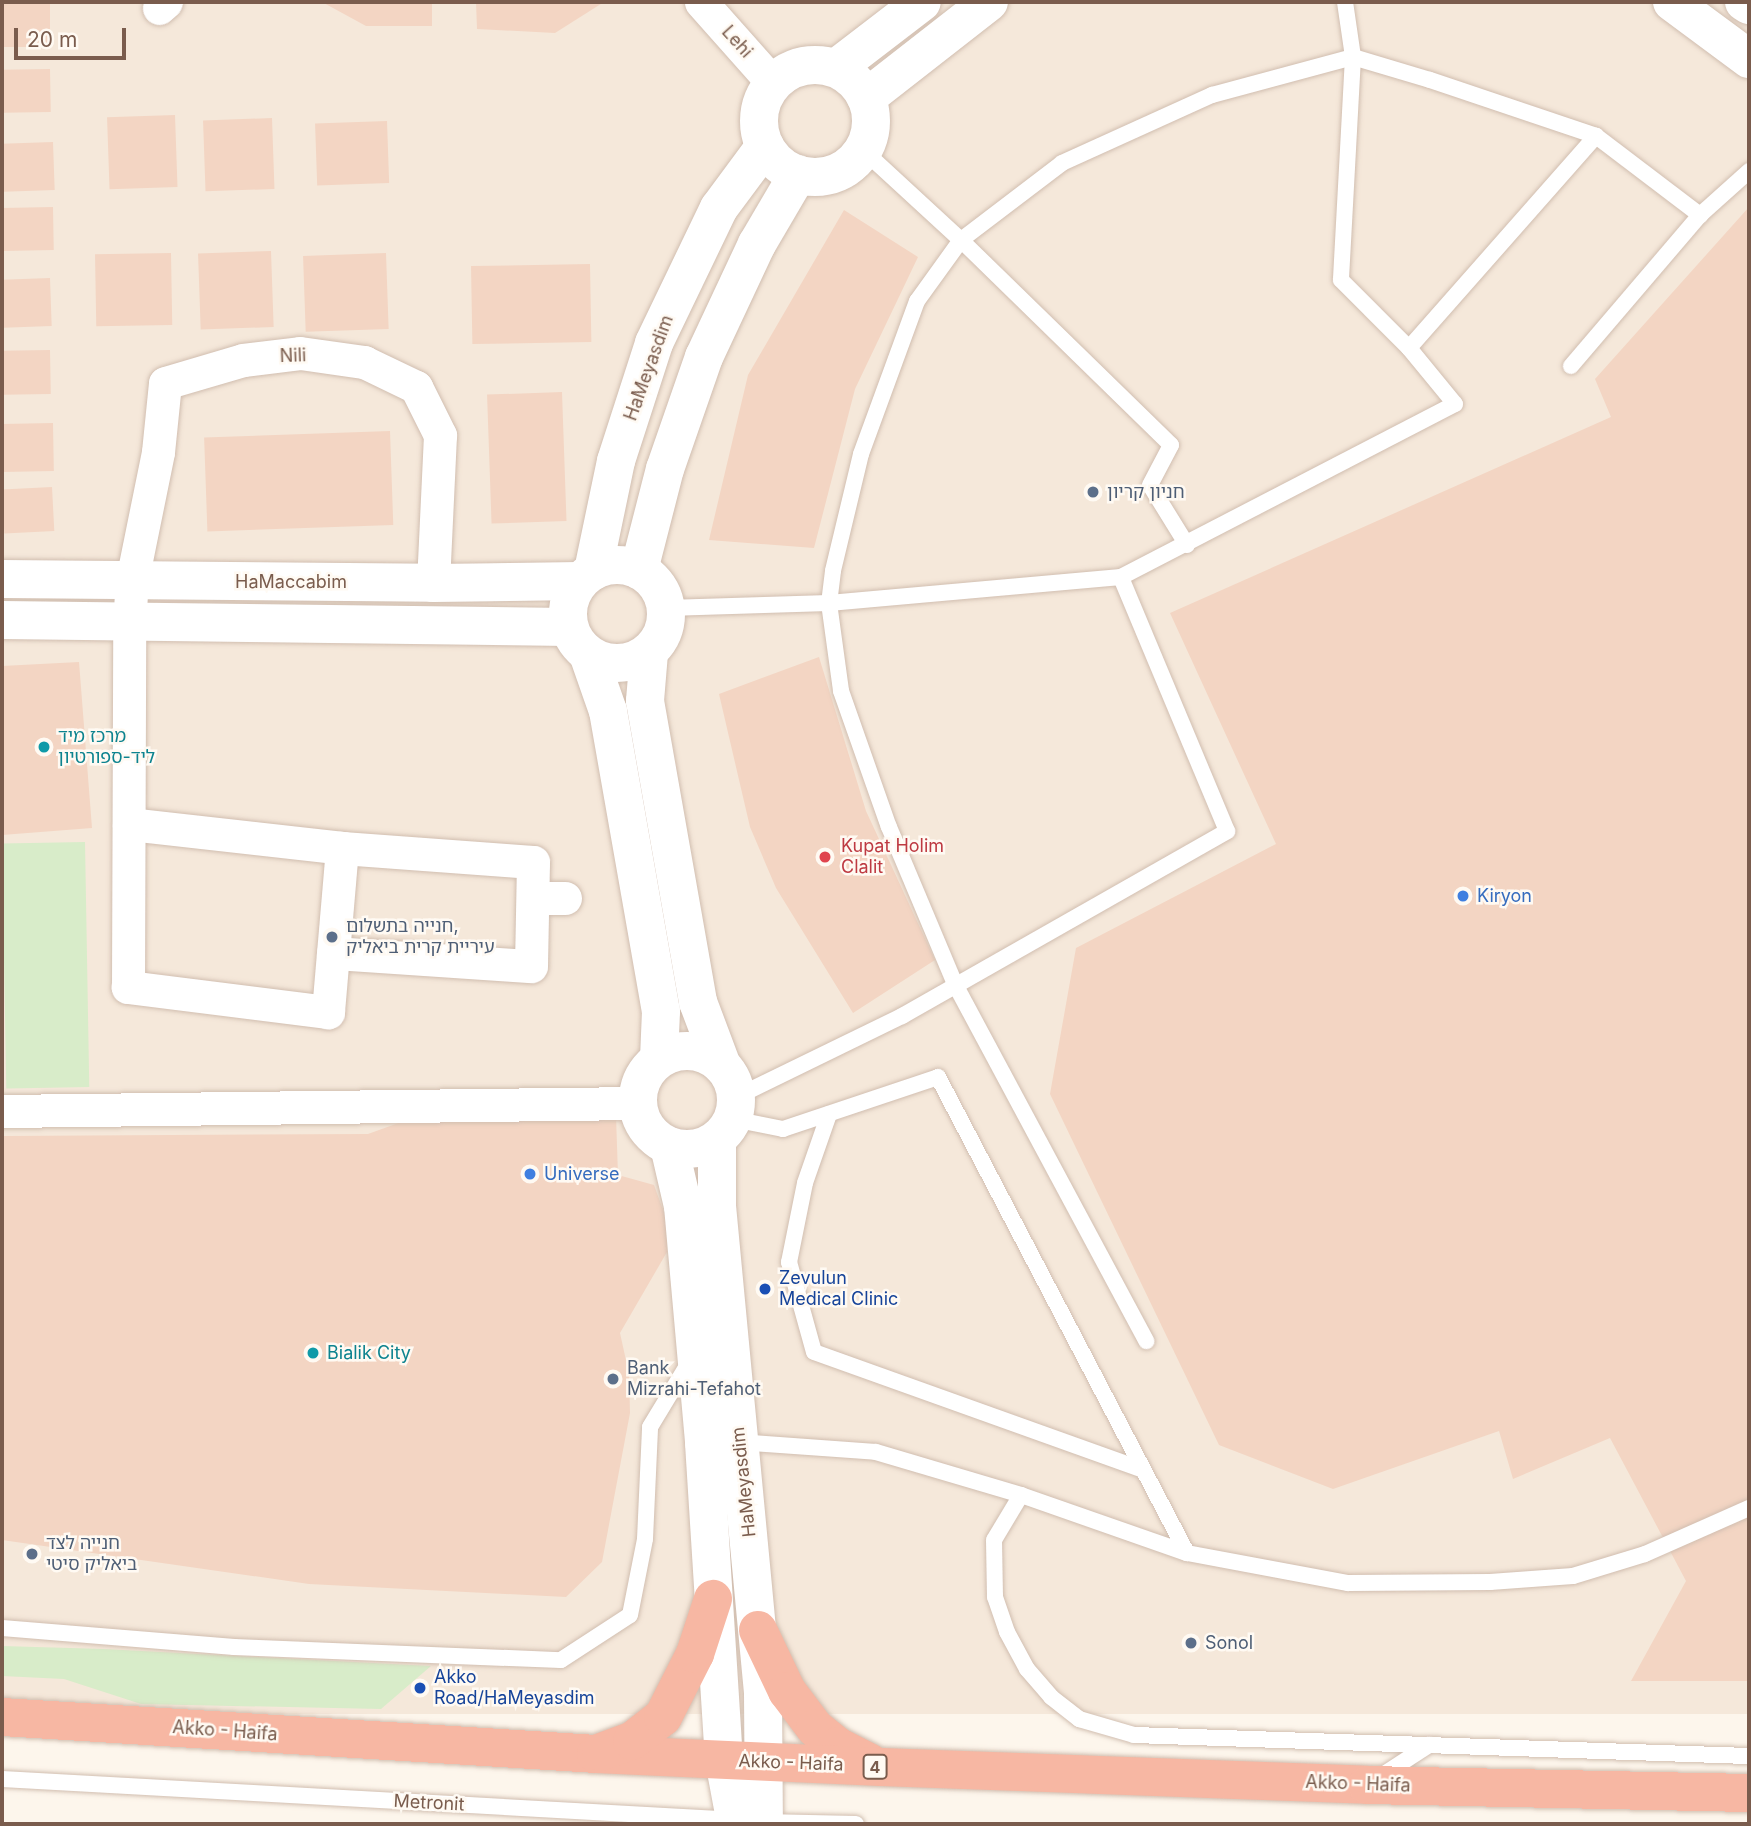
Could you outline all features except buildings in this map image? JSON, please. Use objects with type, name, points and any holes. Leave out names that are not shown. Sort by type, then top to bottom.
[{"type":"highway","points":[[596,1754],[632,1741],[663,1717],[695,1654],[713,1599]]},
{"type":"highway","points":[[758,1630],[788,1691],[815,1728],[836,1746],[881,1767]]},
{"type":"highway","name":"Akko - Haifa","points":[[2,1717],[596,1754],[881,1767],[1367,1785],[1749,1793]]},
{"type":"street","name":"Lehi","points":[[701,2],[773,83]]},
{"type":"street","points":[[836,68],[922,2]]},
{"type":"street","points":[[866,98],[989,2]]},
{"type":"street","points":[[1672,2],[1749,59]]},
{"type":"street","points":[[1744,2],[1749,5]]},
{"type":"street","points":[[803,66],[836,68],[859,86],[866,98],[871,124],[863,150],[851,164],[835,173],[816,177],[784,168],[765,146],[760,113],[764,97],[773,83],[786,73],[803,66]]},
{"type":"street","name":"HaMeyasdim","points":[[587,576],[616,461],[654,343],[719,208],[765,146]]},
{"type":"street","points":[[639,570],[665,469],[704,357],[757,244],[798,174]]},
{"type":"street","name":"Nili","points":[[132,580],[158,452],[165,383],[243,360],[300,353],[364,362],[416,387],[440,435],[433,583]]},
{"type":"street","points":[[2,620],[579,640],[602,662],[618,664],[635,661],[649,653],[660,640],[666,625],[667,608],[662,593],[653,580],[639,570],[608,565],[587,576],[572,594],[568,610],[579,640],[608,710],[661,1011],[659,1058]]},
{"type":"street","name":"HaMaccabim","points":[[2,579],[433,583],[587,576]]},
{"type":"street","points":[[132,580],[129,623],[128,987],[328,1012],[342,848]]},
{"type":"street","name":"HaMeyasdim","points":[[649,653],[645,701],[698,1002],[727,1105],[717,1206],[722,1442],[713,1599],[724,1760],[750,1823]]},
{"type":"street","points":[[129,824],[342,848],[533,862],[549,898],[531,966],[333,953]]},
{"type":"street","points":[[692,1051],[709,1056],[727,1105],[694,1150],[669,1146],[648,1131],[637,1103],[639,1086],[647,1070],[659,1058],[675,1052],[692,1051]]},
{"type":"street","points":[[2,1111],[637,1103]]},
{"type":"street","name":"HaMeyasdim","points":[[669,1146],[683,1206],[697,1350],[722,1442],[758,1630],[766,1761],[750,1823]]},
{"type":"lane","points":[[667,608],[829,603],[1121,577],[1455,404],[1409,348],[1341,280],[1353,57],[1345,2]]},
{"type":"lane","points":[[1146,1341],[956,986],[889,827],[841,691],[829,603],[861,454],[917,301],[961,240],[1062,163],[1212,95],[1353,57],[1596,136],[1700,215]]},
{"type":"lane","points":[[1409,348],[1596,136]]},
{"type":"lane","points":[[863,150],[961,240],[1171,445],[1150,485],[1187,545]]},
{"type":"lane","points":[[1571,366],[1700,215],[1749,170]]},
{"type":"lane","points":[[727,1105],[956,986],[1227,831],[1121,577]]},
{"type":"lane","points":[[727,1105],[783,1129],[938,1077],[1187,1553]]},
{"type":"lane","points":[[829,1114],[805,1183],[789,1262],[814,1352],[1144,1471]]},
{"type":"lane","points":[[2,1628],[234,1647],[561,1660],[630,1615],[645,1539],[650,1427],[697,1350]]},
{"type":"lane","points":[[722,1442],[876,1452],[1021,1495],[1187,1553],[1348,1583],[1490,1582],[1573,1576],[1645,1554],[1749,1508]]},
{"type":"lane","points":[[1021,1495],[994,1540],[995,1597],[1007,1632],[1027,1669],[1051,1697],[1079,1719],[1134,1735],[1749,1756]]},
{"type":"lane","points":[[1367,1785],[1429,1745]]},
{"type":"lane","name":"Metronit","points":[[2,1779],[750,1823],[856,1824]]},
{"type":"shaded area","points":[[2,2],[1749,2],[1749,1714],[2,1714]]},
{"type":"green space","points":[[85,842],[89,1087],[6,1088],[2,843]]},
{"type":"green space","points":[[2,1646],[431,1666],[381,1709],[141,1704],[64,1679],[2,1676]]},
{"type":"place","name":"חניון קריון","points":[[1093,492]]},
{"type":"place","name":"מרכז מיד ליד-ספורטיון","points":[[44,747]]},
{"type":"place","name":"Kupat Holim Clalit","points":[[825,857]]},
{"type":"place","name":"Kiryon","points":[[1463,896]]},
{"type":"place","name":"חנייה בתשלום, עיריית קרית ביאליק","points":[[332,937]]},
{"type":"place","name":"Universe","points":[[530,1174]]},
{"type":"place","name":"Zevulun Medical Clinic","points":[[765,1289]]},
{"type":"place","name":"Bialik City","points":[[313,1353]]},
{"type":"place","name":"Bank Mizrahi-Tefahot","points":[[613,1379]]},
{"type":"place","name":"חנייה לצד ביאליק סיטי","points":[[32,1554]]},
{"type":"place","name":"Sonol","points":[[1191,1643]]},
{"type":"place","name":"Akko Road/HaMeyasdim","points":[[420,1688]]}]
